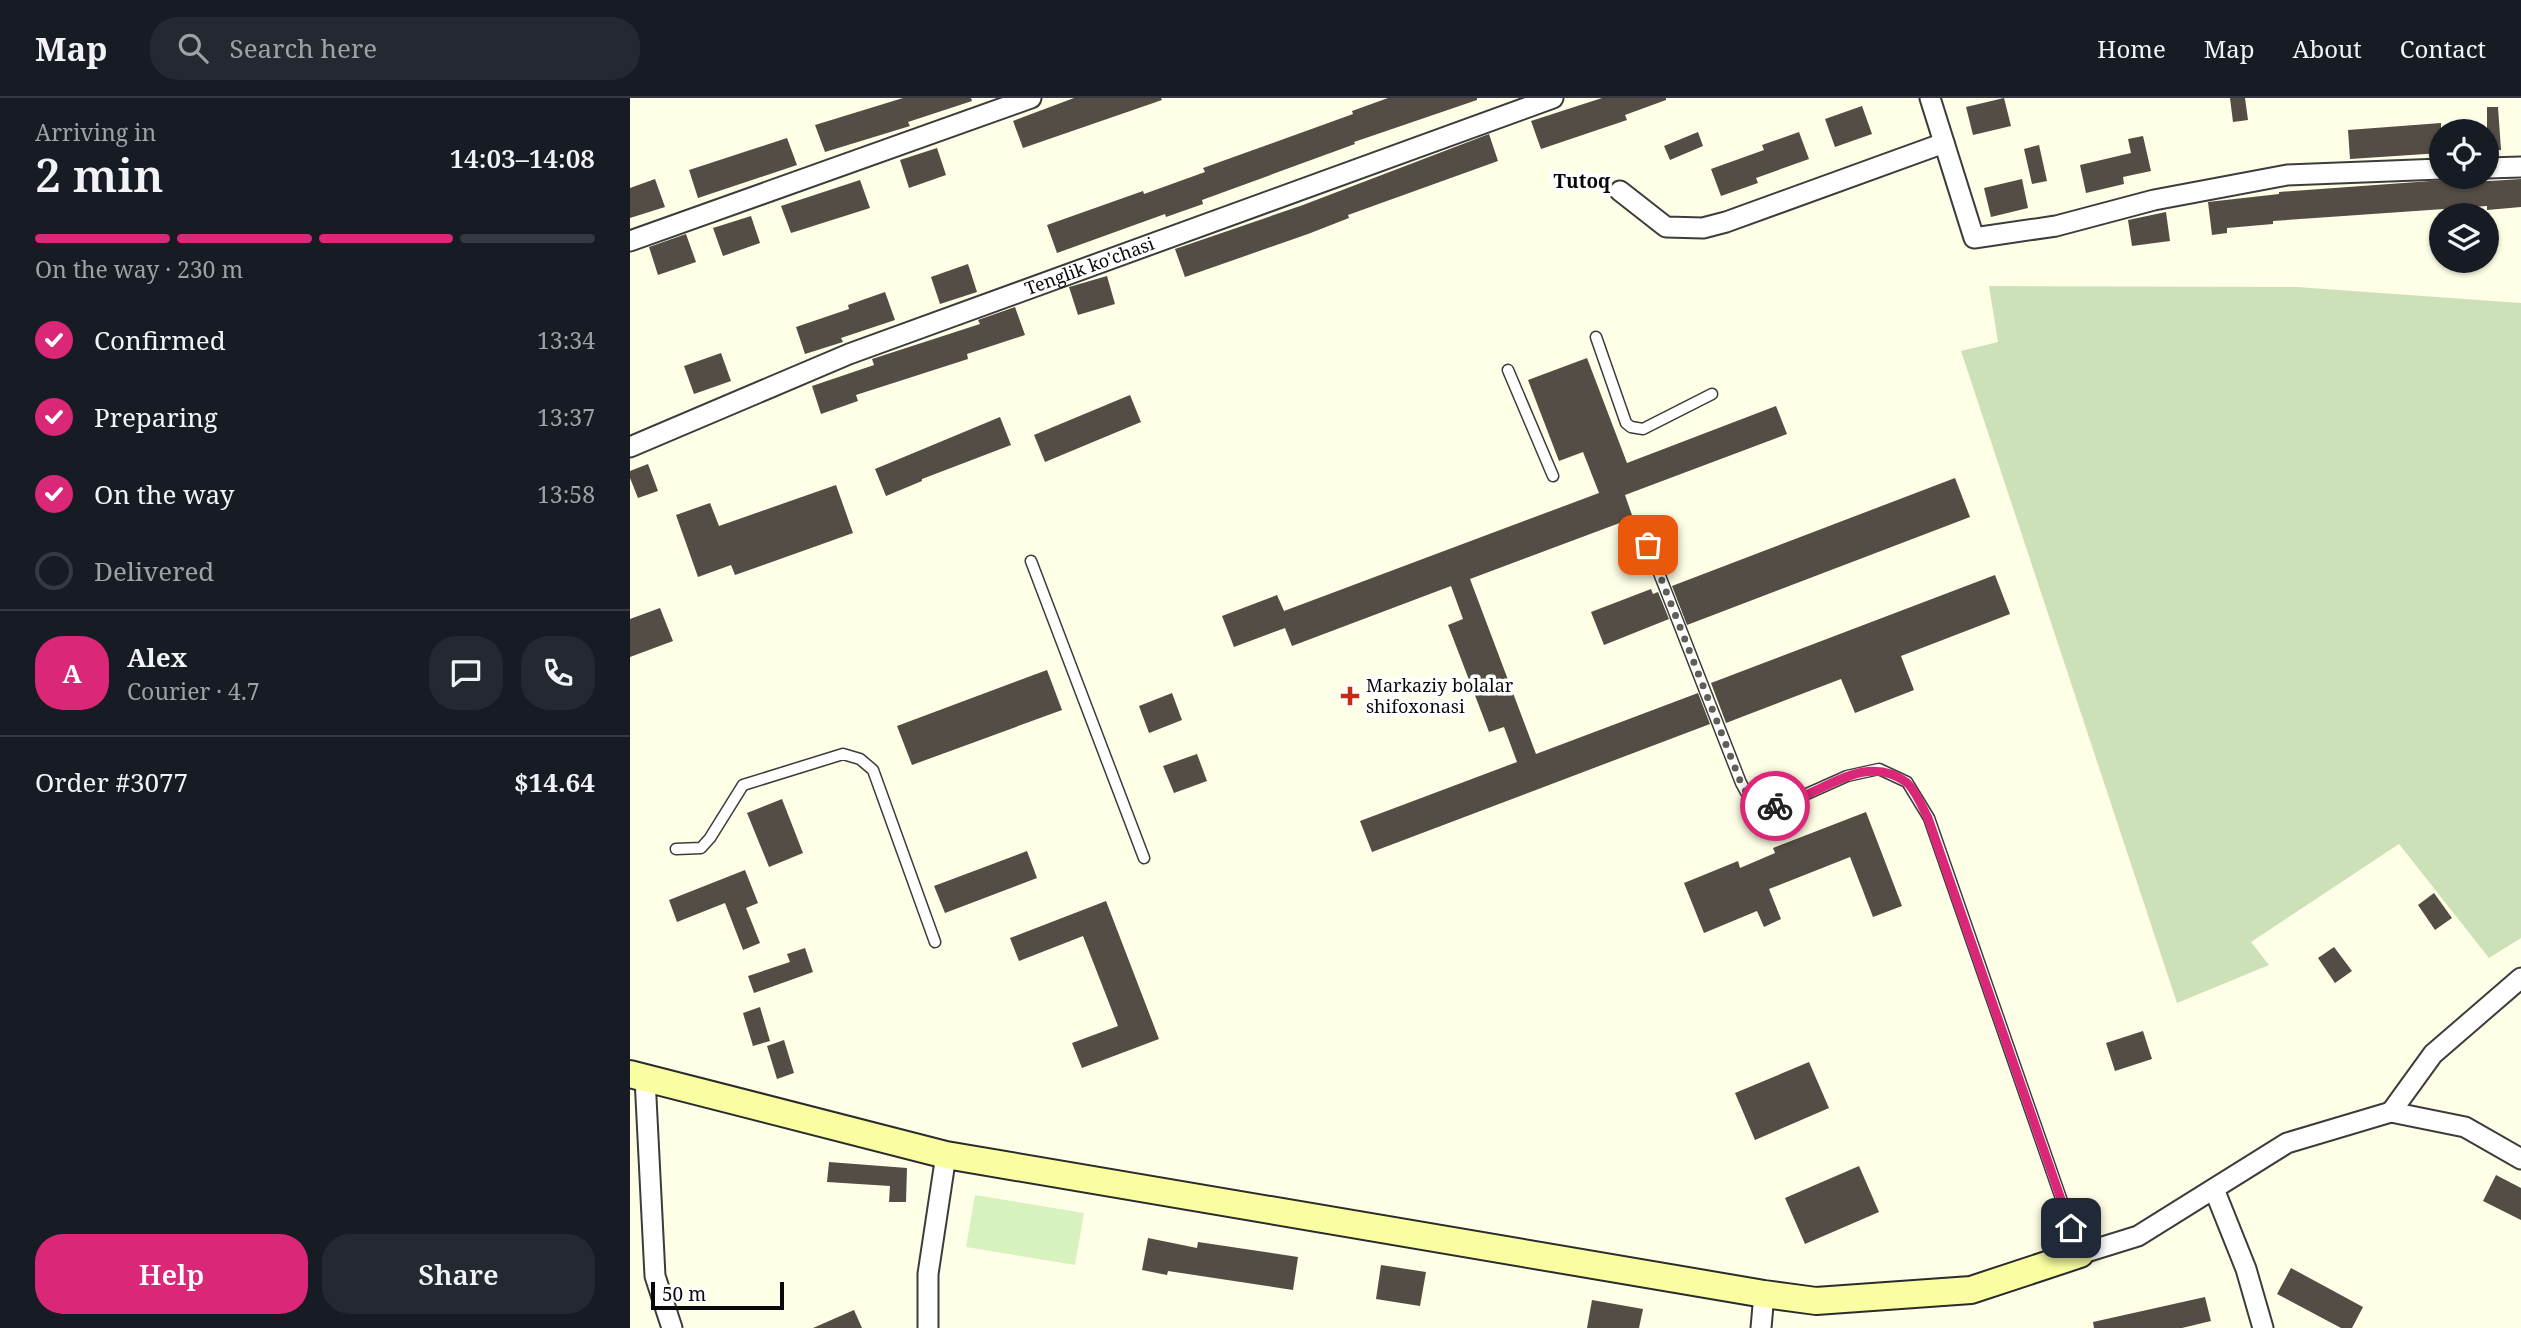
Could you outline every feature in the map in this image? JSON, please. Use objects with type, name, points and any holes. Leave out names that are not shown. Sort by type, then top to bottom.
[{"type":"street","points":[[630,241],[1031,98]]},
{"type":"street","name":"Tenglik ko'chasi","points":[[630,447],[849,355],[1553,98]]},
{"type":"street","points":[[1930,98],[1974,238],[2056,226],[2154,200],[2287,175],[2429,169]]},
{"type":"street","points":[[1620,191],[1666,227],[1703,228],[1944,143]]},
{"type":"street","points":[[2499,168],[2521,167]]},
{"type":"street","points":[[2391,1112],[2433,1054],[2521,978]]},
{"type":"street","points":[[672,1328],[655,1276],[637,1076],[946,1155],[1815,1301],[1971,1290],[2138,1236],[2287,1143],[2391,1112],[2465,1127],[2521,1159]]},
{"type":"street","points":[[928,1328],[928,1274],[946,1155]]},
{"type":"street","points":[[2214,1189],[2246,1269],[2263,1328]]},
{"type":"street","points":[[1761,1328],[1764,1294]]},
{"type":"lane","points":[[1596,337],[1626,423],[1631,427],[1643,429],[1712,394]]},
{"type":"lane","points":[[1508,370],[1553,476]]},
{"type":"lane","points":[[1648,545],[1741,783],[1756,810],[1782,805],[1847,776],[1879,769],[1907,782],[1928,818],[2080,1254]]},
{"type":"lane","points":[[1031,561],[1144,858]]},
{"type":"lane","points":[[676,849],[701,848],[743,785],[843,754],[860,759],[873,769],[935,942]]},
{"type":"green space","points":[[1989,286],[2297,287],[2521,303],[2521,938],[2489,958],[2399,844],[2251,942],[2269,965],[2177,1003],[1961,351],[1998,342]]},
{"type":"green space","points":[[975,1195],[1084,1213],[1075,1265],[966,1247]]},
{"type":"building","points":[[903,98],[971,98],[972,101],[908,122],[910,126],[825,152],[815,125]]},
{"type":"building","points":[[1074,98],[1162,100],[1023,148],[1013,121]]},
{"type":"building","points":[[1388,98],[1477,100],[1354,142],[1355,144],[1202,200],[1203,204],[1166,217],[1165,214],[1057,253],[1047,225],[1205,172],[1203,168],[1353,114],[1352,111]]},
{"type":"building","points":[[1602,98],[1666,100],[1625,115],[1627,120],[1541,149],[1531,121]]},
{"type":"building","points":[[2004,98],[2011,126],[1973,135],[1966,107]]},
{"type":"building","points":[[2230,98],[2245,98],[2248,120],[2233,122]]},
{"type":"building","points":[[1862,106],[1872,134],[1835,147],[1825,119]]},
{"type":"building","points":[[2487,107],[2498,107],[2499,119],[2487,119]]},
{"type":"building","points":[[2429,124],[2429,154],[2350,159],[2348,130]]},
{"type":"building","points":[[1698,132],[1703,146],[1670,160],[1664,146]]},
{"type":"building","points":[[1799,132],[1809,159],[1756,178],[1758,183],[1721,196],[1711,169],[1764,150],[1762,145]]},
{"type":"building","points":[[1489,134],[1498,161],[1348,215],[1349,218],[1308,234],[1185,277],[1175,249],[1303,205]]},
{"type":"building","points":[[2143,136],[2151,171],[2123,177],[2124,184],[2086,193],[2080,165],[2131,153],[2128,139]]},
{"type":"building","points":[[787,138],[797,165],[698,198],[689,170]]},
{"type":"building","points":[[2039,145],[2047,181],[2032,184],[2024,149]]},
{"type":"building","points":[[937,148],[946,175],[909,188],[900,160]]},
{"type":"building","points":[[655,179],[665,207],[630,218],[630,188]]},
{"type":"building","points":[[2022,179],[2028,208],[1991,217],[1984,188]]},
{"type":"building","points":[[2521,179],[2521,207],[2499,209],[2499,203],[2429,203],[2429,210],[2273,221],[2273,224],[2227,228],[2227,233],[2212,235],[2208,202],[2279,192],[2429,181],[2429,189],[2499,189],[2499,180]]},
{"type":"building","points":[[860,180],[870,208],[791,233],[781,206]]},
{"type":"building","points":[[2166,212],[2170,241],[2132,246],[2128,220]]},
{"type":"building","points":[[751,216],[760,243],[723,256],[713,228]]},
{"type":"building","points":[[686,234],[696,262],[658,275],[649,247]]},
{"type":"building","points":[[968,264],[977,292],[940,304],[931,277]]},
{"type":"building","points":[[1107,276],[1115,304],[1078,315],[1069,287]]},
{"type":"building","points":[[885,292],[895,320],[841,338],[843,342],[805,354],[796,327],[849,309],[848,305]]},
{"type":"building","points":[[1015,307],[1025,335],[967,354],[968,359],[856,395],[858,401],[821,414],[812,386],[874,365],[872,359],[980,324],[978,320]]},
{"type":"building","points":[[721,353],[731,381],[694,394],[684,366]]},
{"type":"building","points":[[1587,358],[1627,463],[1776,406],[1787,434],[1625,495],[1633,518],[1470,579],[1536,754],[1698,693],[1710,724],[1372,852],[1360,821],[1517,762],[1504,727],[1489,732],[1448,625],[1463,619],[1451,586],[1292,646],[1285,628],[1234,647],[1222,616],[1277,595],[1284,611],[1599,493],[1583,452],[1559,461],[1528,380]]},
{"type":"building","points":[[1130,395],[1141,422],[1045,462],[1034,435]]},
{"type":"building","points":[[1000,417],[1011,445],[922,479],[886,496],[875,469]]},
{"type":"building","points":[[648,464],[658,491],[638,498],[630,471]]},
{"type":"building","points":[[1955,478],[1970,517],[1687,625],[1672,586]]},
{"type":"building","points":[[836,485],[853,533],[735,575],[731,565],[698,577],[676,515],[710,503],[719,526]]},
{"type":"building","points":[[1995,575],[2010,614],[1901,656],[1914,690],[1855,713],[1841,679],[1726,723],[1711,683]]},
{"type":"building","points":[[1651,589],[1653,594],[1658,592],[1669,619],[1604,645],[1591,612]]},
{"type":"building","points":[[660,608],[673,641],[630,657],[630,619]]},
{"type":"building","points":[[1047,670],[1062,710],[912,765],[897,726]]},
{"type":"building","points":[[1172,693],[1182,720],[1149,733],[1139,706]]},
{"type":"building","points":[[1197,754],[1207,781],[1174,793],[1163,766]]},
{"type":"building","points":[[782,799],[803,853],[769,867],[747,813]]},
{"type":"building","points":[[1866,812],[1902,906],[1873,917],[1850,857],[1769,889],[1781,919],[1764,927],[1757,911],[1704,933],[1684,883],[1738,861],[1740,868],[1775,853],[1773,848]]},
{"type":"building","points":[[1027,851],[1037,878],[945,913],[934,886]]},
{"type":"building","points":[[745,870],[758,903],[746,908],[760,943],[743,950],[725,903],[677,922],[669,900]]},
{"type":"building","points":[[2434,893],[2452,918],[2435,930],[2418,905]]},
{"type":"building","points":[[1106,901],[1159,1039],[1082,1068],[1072,1043],[1118,1026],[1083,936],[1019,961],[1010,938]]},
{"type":"building","points":[[2334,947],[2352,971],[2335,983],[2318,958]]},
{"type":"building","points":[[805,948],[813,972],[754,993],[748,976],[790,962],[787,954]]},
{"type":"building","points":[[760,1007],[770,1041],[753,1046],[743,1013]]},
{"type":"building","points":[[2143,1031],[2152,1059],[2115,1071],[2106,1043]]},
{"type":"building","points":[[784,1040],[794,1073],[777,1079],[767,1046]]},
{"type":"building","points":[[1809,1062],[1829,1108],[1755,1140],[1735,1093]]},
{"type":"building","points":[[829,1162],[907,1168],[906,1202],[889,1202],[890,1186],[827,1182]]},
{"type":"building","points":[[1859,1166],[1879,1212],[1805,1244],[1785,1198]]},
{"type":"building","points":[[2496,1175],[2521,1188],[2521,1220],[2483,1201]]},
{"type":"building","points":[[1148,1238],[1197,1248],[1198,1242],[1298,1257],[1293,1290],[1168,1271],[1167,1275],[1142,1270]]},
{"type":"building","points":[[1381,1265],[1426,1272],[1420,1306],[1376,1299]]},
{"type":"building","points":[[2291,1268],[2363,1307],[2352,1328],[2341,1328],[2277,1294]]},
{"type":"building","points":[[2205,1297],[2211,1321],[2182,1328],[2094,1328],[2093,1322]]},
{"type":"building","points":[[1592,1300],[1643,1309],[1639,1328],[1587,1328]]},
{"type":"building","points":[[854,1310],[862,1328],[813,1328]]},
{"type":"way so far","points":[[1648,545],[1741,783],[1756,810],[1775,806]]},
{"type":"place","name":"Markaziy bolalar shifoxonasi","points":[[1350,696]]},
{"type":"district","name":"Tutoq","points":[[1582,181]]},
{"type":"route","points":[[1775,806],[1847,776],[1879,769],[1907,782],[1928,818],[2071,1228]]}]
